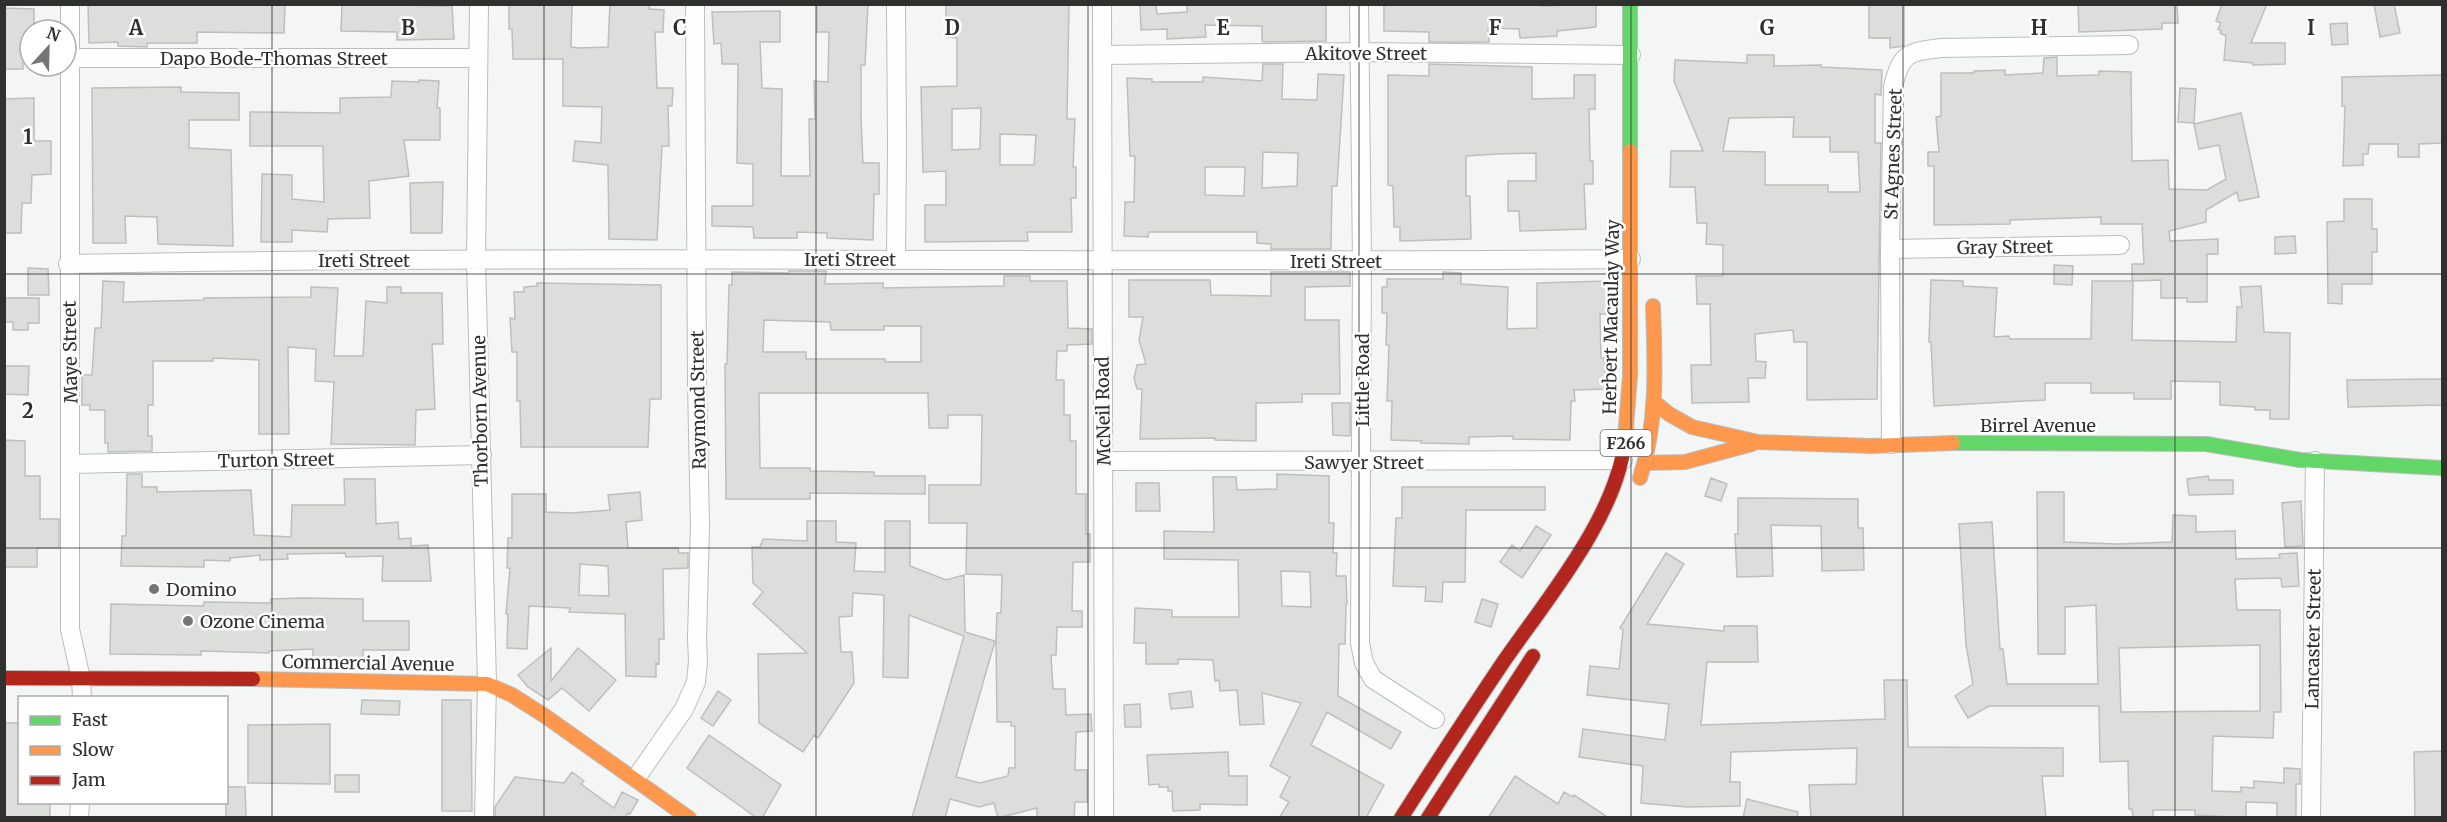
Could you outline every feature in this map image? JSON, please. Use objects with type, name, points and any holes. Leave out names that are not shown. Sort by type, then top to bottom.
[{"type":"main road","name":"Herbert Macaulay Way","points":[[1401,818],[1491,679],[1584,546],[1604,509],[1623,460],[1630,376],[1630,4]]},
{"type":"main road","name":"F266","points":[[1634,491],[1644,463],[1652,425],[1654,402],[1653,293]]},
{"type":"main road","points":[[1654,402],[1692,427],[1758,442]]},
{"type":"main road","name":"Birrel Avenue","points":[[1758,442],[1871,446],[1993,442],[2206,444],[2300,460],[2442,468]]},
{"type":"main road","points":[[1644,463],[1685,462],[1758,442]]},
{"type":"main road","points":[[1428,818],[1539,647]]},
{"type":"main road","name":"Commercial Avenue","points":[[4,678],[278,679],[487,684],[512,695],[636,778],[689,818]]},
{"type":"street","name":"Thorborn Avenue","points":[[479,4],[476,260],[487,684],[484,818]]},
{"type":"street","name":"Raymond Street","points":[[636,778],[684,709],[696,682],[699,662],[696,638],[700,569],[695,4]]},
{"type":"street","points":[[896,4],[896,260]]},
{"type":"street","name":"McNeil Road","points":[[1102,4],[1104,818]]},
{"type":"street","name":"Little Road","points":[[1359,4],[1362,261],[1360,632],[1364,663],[1373,679],[1436,719]]},
{"type":"street","name":"St Agnes Street","points":[[1891,444],[1890,249],[1893,87],[1899,64],[1915,51],[1941,48],[2129,45]]},
{"type":"street","name":"Akitove Street","points":[[1102,55],[1359,52],[1631,55]]},
{"type":"street","name":"Dapo Bode-Thomas Street","points":[[78,58],[478,58]]},
{"type":"street","name":"Maye Street","points":[[70,78],[69,628],[81,679],[82,696]]},
{"type":"street","name":"Gray Street","points":[[1890,249],[2120,245]]},
{"type":"street","name":"Ireti Street","points":[[68,264],[697,258],[1362,261],[1631,259]]},
{"type":"street","name":"Turton Street","points":[[71,464],[482,455]]},
{"type":"street","name":"Sawyer Street","points":[[1104,461],[1623,460]]},
{"type":"street","name":"Lancaster Street","points":[[2311,818],[2315,460]]},
{"type":"building","points":[[88,4],[285,4],[284,33],[197,32],[197,43],[147,43],[147,47],[118,46],[118,42],[89,43]]},
{"type":"building","points":[[342,4],[452,6],[454,39],[397,40],[397,32],[341,31]]},
{"type":"building","points":[[509,4],[572,4],[571,47],[580,48],[608,47],[610,4],[650,4],[649,9],[664,10],[663,32],[655,32],[657,88],[673,88],[672,106],[668,106],[669,146],[662,146],[657,240],[609,239],[608,165],[573,161],[575,141],[601,143],[602,107],[563,106],[563,59],[513,59],[512,29],[509,29]]},
{"type":"building","points":[[817,4],[868,4],[865,65],[861,65],[861,118],[863,163],[879,163],[879,194],[874,194],[873,240],[827,238],[827,233],[797,232],[797,238],[754,238],[753,227],[712,226],[712,206],[753,206],[753,164],[737,163],[738,64],[722,64],[721,43],[714,44],[712,12],[780,11],[780,42],[760,42],[762,88],[782,89],[781,176],[810,176],[809,119],[815,119],[814,81],[828,82],[829,32],[817,32]]},
{"type":"building","points":[[946,4],[1069,4],[1067,119],[1075,119],[1073,167],[1076,167],[1076,198],[1071,198],[1072,232],[1027,232],[1028,241],[925,242],[925,205],[946,205],[946,171],[923,172],[921,87],[957,86],[957,38],[946,37]],"holes":[[[981,108],[980,149],[952,150],[952,109]],[[1000,134],[1036,135],[1034,165],[1000,165]]]},
{"type":"building","points":[[1140,4],[1156,4],[1157,14],[1187,12],[1187,4],[1326,4],[1326,41],[1263,42],[1262,26],[1205,25],[1206,37],[1167,39],[1167,29],[1141,30]]},
{"type":"building","points":[[1384,4],[1540,4],[1540,6],[1596,4],[1596,27],[1557,31],[1557,36],[1520,38],[1519,29],[1488,28],[1489,42],[1429,42],[1429,32],[1384,31]]},
{"type":"building","points":[[1869,4],[1904,4],[1904,46],[1890,48],[1890,38],[1869,38]]},
{"type":"building","points":[[2078,4],[2177,4],[2178,23],[2162,23],[2162,29],[2079,32]]},
{"type":"building","points":[[2222,4],[2267,4],[2251,43],[2285,43],[2285,64],[2253,65],[2253,63],[2224,60],[2226,36],[2220,33],[2221,30],[2218,29],[2221,23],[2216,21]]},
{"type":"building","points":[[2374,4],[2394,4],[2400,33],[2380,37]]},
{"type":"building","points":[[4,8],[34,9],[34,18],[18,18],[18,69],[4,69]]},
{"type":"building","points":[[2347,23],[2348,44],[2332,45],[2330,24]]},
{"type":"building","points":[[1747,55],[1774,55],[1774,66],[1821,65],[1821,67],[1882,70],[1881,95],[1875,94],[1875,143],[1881,143],[1877,399],[1807,400],[1807,342],[1794,342],[1793,330],[1755,334],[1756,361],[1766,362],[1765,378],[1748,378],[1749,402],[1692,403],[1691,365],[1711,365],[1710,304],[1697,304],[1696,276],[1723,276],[1723,245],[1706,244],[1707,223],[1697,223],[1695,187],[1670,187],[1671,151],[1703,151],[1674,81],[1675,60],[1747,63]],"holes":[[[1794,117],[1793,137],[1830,137],[1830,152],[1858,152],[1860,192],[1828,192],[1828,185],[1765,185],[1765,152],[1723,151],[1729,118]]]},
{"type":"building","points":[[2057,57],[2057,76],[2099,75],[2099,71],[2131,72],[2132,161],[2168,160],[2169,189],[2207,190],[2226,179],[2219,145],[2199,149],[2194,124],[2241,113],[2259,197],[2239,201],[2237,192],[2206,210],[2206,222],[2169,231],[2170,241],[2218,239],[2218,254],[2207,254],[2207,302],[2187,302],[2187,298],[2161,298],[2161,280],[2132,281],[2132,264],[2144,264],[2142,224],[2101,224],[2101,217],[2010,220],[2010,224],[1934,225],[1934,166],[1928,166],[1928,152],[1939,152],[1936,117],[1941,116],[1941,73],[2005,70],[2005,75],[2043,73],[2044,58]]},
{"type":"building","points":[[1263,64],[1283,64],[1282,99],[1317,100],[1318,74],[1344,75],[1337,186],[1332,186],[1331,249],[1271,249],[1271,244],[1257,243],[1257,232],[1149,232],[1148,237],[1124,236],[1125,202],[1134,202],[1135,156],[1130,156],[1127,78],[1152,79],[1152,82],[1203,82],[1203,77],[1262,81]],"holes":[[[1263,152],[1298,153],[1297,186],[1262,188]],[[1205,167],[1245,167],[1244,196],[1205,195]]]},
{"type":"building","points":[[1429,64],[1532,67],[1532,99],[1574,98],[1574,75],[1595,75],[1595,109],[1589,109],[1593,184],[1584,184],[1586,229],[1520,231],[1519,211],[1508,211],[1508,181],[1536,181],[1536,153],[1466,156],[1466,196],[1470,196],[1471,239],[1400,241],[1400,227],[1394,227],[1393,186],[1388,185],[1388,75],[1429,76]]},
{"type":"building","points":[[2442,75],[2442,143],[2419,144],[2419,157],[2398,157],[2398,144],[2369,144],[2368,154],[2363,154],[2363,165],[2343,166],[2345,106],[2342,106],[2342,77]]},
{"type":"building","points":[[419,80],[439,81],[437,108],[440,108],[440,140],[404,140],[409,176],[369,181],[370,218],[328,219],[327,232],[292,230],[292,242],[261,242],[262,174],[292,175],[292,199],[324,202],[323,146],[250,146],[250,112],[340,113],[340,98],[391,97],[392,81],[419,82]]},
{"type":"building","points":[[181,87],[181,92],[239,93],[239,120],[189,120],[189,148],[231,150],[233,246],[158,244],[157,217],[125,216],[126,243],[93,243],[92,88]]},
{"type":"building","points":[[2180,88],[2196,89],[2194,123],[2178,122]]},
{"type":"building","points":[[34,98],[34,141],[51,141],[51,174],[32,175],[31,203],[22,203],[21,233],[4,233],[4,99]]},
{"type":"building","points":[[443,182],[442,233],[411,233],[410,183]]},
{"type":"building","points":[[2344,199],[2372,199],[2372,229],[2377,229],[2377,252],[2372,252],[2372,284],[2342,284],[2342,304],[2328,303],[2327,222],[2344,221]]},
{"type":"building","points":[[2295,236],[2296,253],[2275,254],[2275,237]]},
{"type":"building","points":[[2054,265],[2073,266],[2072,285],[2054,284]]},
{"type":"building","points":[[28,268],[48,269],[49,295],[28,295]]},
{"type":"building","points":[[789,271],[826,271],[825,284],[883,283],[883,288],[1004,286],[1004,276],[1030,276],[1030,281],[1067,281],[1068,328],[1092,329],[1092,344],[1067,345],[1067,351],[1057,351],[1056,380],[1064,380],[1064,415],[1070,415],[1070,441],[1076,441],[1076,494],[1086,494],[1086,534],[1090,534],[1090,562],[1073,562],[1072,611],[1082,611],[1082,627],[1057,627],[1056,655],[1051,655],[1053,689],[1065,689],[1066,715],[1091,714],[1092,731],[1076,732],[1075,770],[1087,770],[1087,802],[1075,802],[1074,818],[1037,818],[1037,808],[998,818],[994,803],[979,807],[950,799],[945,818],[912,818],[964,636],[909,615],[908,678],[883,677],[884,595],[853,593],[852,616],[839,617],[841,652],[852,652],[854,683],[818,738],[814,735],[803,752],[759,723],[758,654],[807,653],[753,604],[763,592],[753,583],[752,547],[760,547],[763,539],[807,541],[807,521],[836,521],[836,542],[856,543],[854,571],[885,572],[885,521],[910,521],[910,566],[946,580],[964,575],[965,632],[995,641],[956,777],[980,783],[1008,776],[1009,768],[1015,768],[1015,726],[1011,726],[1011,722],[997,722],[996,640],[997,613],[1001,613],[1002,575],[966,574],[967,523],[929,523],[929,485],[981,485],[982,415],[948,415],[948,428],[929,428],[928,393],[759,393],[760,468],[874,472],[874,476],[925,476],[925,494],[810,493],[810,499],[726,499],[725,364],[727,364],[729,285],[732,285],[732,272],[788,273]],"holes":[[[764,320],[830,322],[831,330],[884,330],[884,326],[921,326],[921,362],[885,362],[885,359],[806,359],[806,352],[763,352]]]},
{"type":"building","points":[[1271,272],[1350,272],[1350,286],[1305,287],[1305,320],[1339,320],[1340,394],[1302,394],[1302,402],[1256,403],[1256,441],[1215,440],[1215,438],[1140,439],[1142,389],[1137,389],[1134,378],[1137,365],[1146,364],[1139,340],[1143,317],[1129,317],[1129,280],[1210,280],[1211,295],[1271,296]]},
{"type":"building","points":[[1443,272],[1461,273],[1461,284],[1508,287],[1507,329],[1537,328],[1537,283],[1608,281],[1608,314],[1600,314],[1601,358],[1604,358],[1606,389],[1574,390],[1575,401],[1571,401],[1570,440],[1513,439],[1513,436],[1469,437],[1469,444],[1391,440],[1392,401],[1387,401],[1389,345],[1386,345],[1387,313],[1382,313],[1382,287],[1387,287],[1387,279],[1443,279]]},
{"type":"building","points":[[1931,280],[1963,281],[1963,286],[1997,288],[1994,337],[2009,336],[2010,339],[2091,339],[2092,281],[2133,281],[2132,340],[2236,342],[2237,307],[2242,307],[2240,287],[2261,286],[2264,332],[2290,333],[2289,419],[2270,419],[2270,410],[2220,405],[2220,382],[2171,381],[2171,399],[2134,399],[2134,393],[2091,393],[2091,383],[2045,383],[2045,400],[1934,406],[1931,342],[1929,342]]},
{"type":"building","points":[[103,281],[124,282],[123,302],[204,300],[204,298],[311,297],[311,287],[338,288],[334,356],[363,356],[366,301],[387,303],[387,287],[401,287],[401,293],[442,293],[443,344],[432,344],[435,409],[416,410],[415,445],[331,444],[334,382],[315,381],[316,349],[288,347],[289,434],[259,434],[259,360],[213,358],[213,361],[153,361],[153,405],[148,405],[148,436],[152,436],[152,451],[108,452],[108,443],[105,443],[105,410],[90,410],[90,405],[82,405],[82,375],[92,375],[95,328],[101,328]]},
{"type":"building","points":[[537,283],[661,285],[661,399],[650,399],[648,447],[521,447],[520,401],[517,401],[517,352],[512,352],[510,318],[515,319],[514,292],[524,292],[524,287],[537,286]]},
{"type":"building","points":[[4,298],[39,298],[39,323],[28,323],[28,330],[13,330],[13,322],[4,322]]},
{"type":"building","points":[[4,366],[29,366],[28,395],[4,394]]},
{"type":"building","points":[[2442,379],[2442,405],[2348,407],[2347,380]]},
{"type":"building","points":[[1332,403],[1350,403],[1350,436],[1333,435]]},
{"type":"building","points":[[4,440],[25,441],[25,476],[40,476],[40,519],[59,519],[59,548],[37,548],[37,567],[4,567]]},
{"type":"building","points":[[127,474],[142,474],[142,487],[157,487],[157,492],[251,490],[254,535],[291,537],[292,505],[345,505],[344,479],[375,479],[376,524],[398,522],[399,539],[411,538],[411,546],[428,545],[431,581],[382,581],[383,556],[346,557],[345,553],[287,554],[288,559],[260,560],[260,555],[230,558],[230,561],[204,560],[204,567],[121,566],[122,536],[126,536]]},
{"type":"building","points":[[1277,474],[1329,476],[1329,523],[1334,523],[1333,553],[1337,553],[1336,576],[1346,576],[1345,644],[1339,644],[1338,696],[1401,732],[1391,749],[1327,712],[1311,745],[1384,785],[1366,818],[1279,818],[1289,802],[1280,797],[1290,777],[1270,766],[1301,703],[1262,693],[1264,724],[1240,725],[1237,690],[1220,691],[1219,680],[1215,681],[1213,660],[1178,659],[1178,664],[1146,664],[1146,643],[1134,643],[1135,608],[1172,610],[1172,617],[1239,617],[1238,560],[1164,559],[1164,531],[1214,532],[1213,477],[1236,477],[1237,490],[1277,489]],"holes":[[[1281,571],[1310,572],[1311,607],[1282,606]]]},
{"type":"building","points":[[2208,476],[2209,480],[2233,480],[2233,494],[2189,495],[2187,479]]},
{"type":"building","points":[[1711,478],[1727,484],[1721,501],[1705,496]]},
{"type":"building","points":[[1136,483],[1159,483],[1160,511],[1136,511]]},
{"type":"building","points":[[1402,487],[1545,487],[1545,510],[1466,510],[1465,582],[1443,582],[1442,602],[1425,601],[1426,587],[1393,586],[1396,518],[1402,518]]},
{"type":"building","points":[[640,492],[642,520],[626,522],[628,548],[678,548],[679,553],[688,553],[688,568],[663,569],[664,639],[659,639],[659,664],[656,663],[656,677],[626,676],[625,614],[569,612],[570,608],[529,606],[527,649],[507,648],[508,614],[506,614],[510,568],[507,568],[508,538],[512,538],[512,494],[546,494],[546,512],[572,513],[610,510],[608,495]],"holes":[[[580,564],[608,566],[609,596],[579,595]]]},
{"type":"building","points":[[2037,492],[2064,492],[2064,542],[2117,544],[2172,542],[2173,515],[2196,516],[2196,532],[2235,531],[2236,559],[2280,558],[2279,554],[2297,553],[2299,586],[2282,587],[2281,578],[2235,579],[2237,610],[2280,610],[2281,712],[2274,712],[2273,738],[2213,736],[2212,791],[2241,792],[2241,787],[2254,788],[2254,781],[2284,783],[2284,768],[2300,769],[2300,784],[2296,784],[2296,818],[2277,818],[2277,803],[2246,802],[2246,818],[2195,815],[2195,810],[2153,810],[2153,818],[2133,818],[2132,809],[2129,809],[2128,761],[2100,762],[2099,706],[1989,706],[1968,718],[1955,696],[1973,684],[1966,645],[1959,524],[1992,522],[2000,649],[2003,649],[2007,684],[2098,684],[2096,605],[2065,607],[2065,654],[2038,654]],"holes":[[[2260,645],[2260,711],[2121,712],[2119,648]]]},
{"type":"building","points":[[1738,498],[1858,499],[1858,528],[1863,528],[1864,570],[1822,571],[1821,526],[1771,525],[1773,576],[1737,577],[1735,534],[1738,534]]},
{"type":"building","points":[[2301,501],[2303,546],[2285,547],[2282,503]]},
{"type":"building","points":[[1536,526],[1551,535],[1522,578],[1500,562],[1512,545],[1520,551]]},
{"type":"building","points":[[1666,553],[1684,564],[1647,624],[1724,631],[1724,626],[1757,626],[1758,662],[1707,662],[1701,725],[1885,719],[1884,680],[1907,680],[1908,747],[2063,748],[2063,776],[2042,776],[2046,818],[1811,818],[1809,785],[1856,784],[1857,748],[1731,752],[1730,782],[1740,782],[1740,806],[1687,807],[1641,803],[1643,766],[1579,757],[1583,729],[1665,740],[1669,704],[1587,695],[1590,666],[1619,669],[1623,630],[1620,628]]},
{"type":"building","points":[[271,599],[363,599],[363,621],[409,621],[409,650],[363,650],[363,665],[313,664],[313,649],[269,651],[269,653],[201,651],[201,655],[110,654],[111,604],[203,606],[204,602],[271,603]]},
{"type":"building","points":[[1482,599],[1498,604],[1491,627],[1475,622]]},
{"type":"building","points":[[551,648],[551,681],[578,648],[616,680],[589,711],[562,688],[548,700],[528,687],[518,675]]},
{"type":"building","points":[[718,691],[731,700],[713,726],[701,718]]},
{"type":"building","points":[[1191,691],[1193,707],[1171,709],[1169,694]]},
{"type":"building","points":[[362,700],[400,701],[399,715],[361,714]]},
{"type":"building","points":[[442,700],[471,700],[472,811],[442,811]]},
{"type":"building","points":[[1140,704],[1141,727],[1125,727],[1124,705]]},
{"type":"building","points":[[4,723],[18,723],[18,804],[50,804],[50,818],[4,818]]},
{"type":"building","points":[[330,724],[330,784],[248,783],[248,725]]},
{"type":"building","points":[[709,735],[781,785],[762,818],[757,818],[687,768]]},
{"type":"building","points":[[2442,751],[2442,818],[2415,818],[2414,752]]},
{"type":"building","points":[[1228,752],[1229,776],[1247,776],[1247,805],[1200,804],[1200,810],[1173,811],[1172,791],[1168,791],[1168,787],[1159,787],[1159,784],[1149,785],[1147,755]]},
{"type":"building","points":[[572,772],[584,781],[581,784],[614,808],[622,792],[638,800],[630,814],[626,816],[627,818],[495,818],[495,807],[515,777],[564,783]]},
{"type":"building","points":[[335,775],[359,775],[359,792],[335,792]]},
{"type":"building","points":[[1515,776],[1558,804],[1564,792],[1573,797],[1574,795],[1609,818],[1488,818]]},
{"type":"building","points":[[228,787],[245,787],[246,818],[226,818]]},
{"type":"building","points":[[1747,799],[1798,812],[1797,818],[1743,818]]},
{"type":"traffic: fast","points":[[1630,4],[1630,151]]},
{"type":"traffic: fast","points":[[1953,443],[2206,444],[2300,460],[2442,468]]},
{"type":"traffic: slow","points":[[1625,439],[1630,376],[1630,151]]},
{"type":"traffic: slow","points":[[1640,478],[1653,414],[1655,371],[1653,306]]},
{"type":"traffic: slow","points":[[1654,402],[1692,427],[1758,442],[1871,446],[1953,443]]},
{"type":"traffic: slow","points":[[1644,463],[1685,462],[1752,444]]},
{"type":"traffic: slow","points":[[253,679],[487,684],[512,695],[545,716],[689,818]]},
{"type":"traffic: jam","points":[[1401,818],[1504,661],[1578,555],[1609,497],[1620,468],[1625,439]]},
{"type":"traffic: jam","points":[[1428,818],[1533,656]]},
{"type":"traffic: jam","points":[[4,678],[253,679]]},
{"type":"place","name":"Domino","points":[[154,589]]},
{"type":"place","name":"Ozone Cinema","points":[[188,621]]}]
